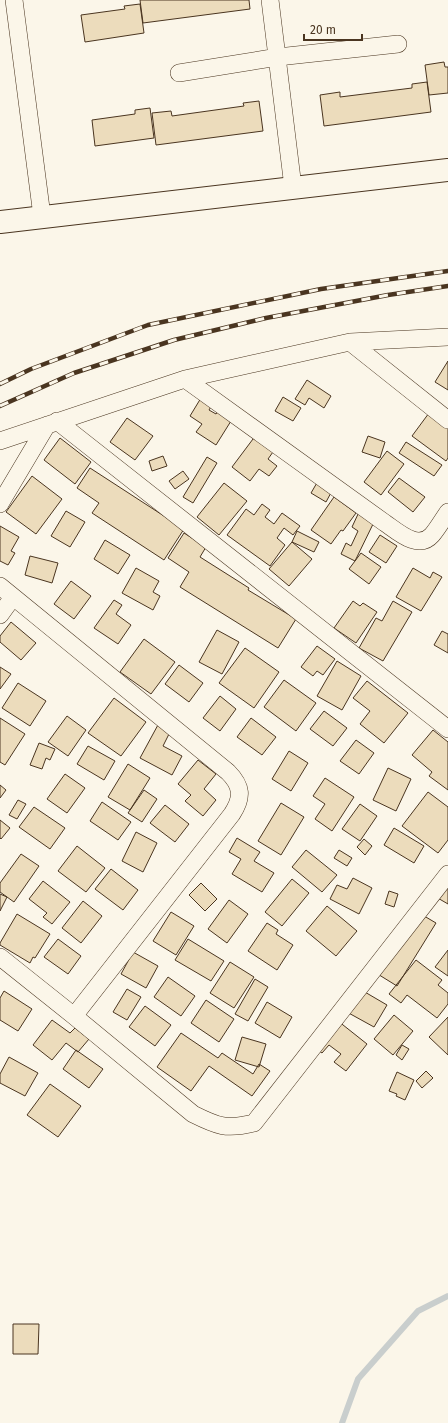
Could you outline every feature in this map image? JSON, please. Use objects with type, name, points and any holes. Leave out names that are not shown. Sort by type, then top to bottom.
[{"type":"main road","points":[[0,222],[448,170]]},
{"type":"street","points":[[14,0],[42,216]]},
{"type":"street","points":[[270,0],[293,187]]},
{"type":"street","points":[[179,73],[278,57],[398,44]]},
{"type":"street","points":[[0,441],[185,379],[350,342],[448,337]]},
{"type":"street","points":[[350,342],[448,420]]},
{"type":"street","points":[[185,379],[406,537],[418,541],[428,538],[448,512]]},
{"type":"street","points":[[0,504],[52,423]]},
{"type":"street","points":[[52,423],[448,729]]},
{"type":"street","points":[[0,586],[228,772],[236,780],[239,790],[238,805],[232,814],[74,1016]]},
{"type":"street","points":[[0,615],[13,597]]},
{"type":"street","points":[[0,957],[192,1114],[216,1125],[237,1127],[254,1123],[448,874]]},
{"type":"building","points":[[140,0],[249,0],[250,9],[143,23]]},
{"type":"building","points":[[140,4],[144,33],[85,42],[81,15],[125,9],[124,6]]},
{"type":"building","points":[[444,62],[445,67],[448,67],[448,93],[429,95],[425,65]]},
{"type":"building","points":[[427,82],[431,112],[324,126],[320,95],[340,92],[340,97],[412,88],[412,84]]},
{"type":"building","points":[[259,101],[263,131],[156,145],[152,113],[171,111],[172,116],[244,106],[243,103]]},
{"type":"building","points":[[150,108],[154,138],[95,146],[92,120],[135,114],[135,110]]},
{"type":"building","points":[[448,361],[448,390],[435,382]]},
{"type":"building","points":[[307,380],[331,396],[324,408],[309,398],[305,405],[295,399]]},
{"type":"building","points":[[204,393],[215,400],[209,410],[216,414],[223,404],[236,413],[216,445],[196,432],[202,424],[190,416]]},
{"type":"building","points":[[283,397],[301,408],[293,421],[275,411]]},
{"type":"building","points":[[429,413],[448,428],[448,458],[446,461],[412,436]]},
{"type":"building","points":[[127,418],[153,436],[135,460],[110,442]]},
{"type":"building","points":[[259,431],[278,445],[268,459],[277,466],[269,476],[259,469],[250,481],[232,467]]},
{"type":"building","points":[[368,436],[385,442],[380,458],[362,452]]},
{"type":"building","points":[[60,438],[91,462],[75,484],[44,460]]},
{"type":"building","points":[[406,442],[442,465],[434,476],[399,453]]},
{"type":"building","points":[[387,451],[404,464],[381,495],[364,482]]},
{"type":"building","points":[[163,456],[167,466],[152,471],[149,461]]},
{"type":"building","points":[[207,457],[217,463],[193,503],[183,497]]},
{"type":"building","points":[[90,468],[184,529],[164,560],[92,513],[99,503],[77,488]]},
{"type":"building","points":[[183,471],[189,479],[175,489],[169,481]]},
{"type":"building","points":[[32,476],[62,499],[36,534],[6,512]]},
{"type":"building","points":[[399,478],[425,497],[413,512],[388,492]]},
{"type":"building","points":[[318,481],[333,489],[326,502],[311,493]]},
{"type":"building","points":[[224,483],[247,501],[219,535],[197,517]]},
{"type":"building","points":[[334,497],[356,513],[331,544],[311,530]]},
{"type":"building","points":[[262,504],[270,510],[265,517],[274,524],[282,513],[300,526],[293,535],[284,528],[277,538],[285,545],[270,566],[227,535],[246,509],[254,515]]},
{"type":"building","points":[[66,511],[85,522],[70,547],[51,536]]},
{"type":"building","points":[[359,512],[375,520],[355,561],[341,554],[346,543],[351,546],[358,531],[352,527]]},
{"type":"building","points":[[0,526],[19,537],[11,551],[15,553],[8,565],[0,561]]},
{"type":"building","points":[[297,531],[319,542],[314,552],[292,542]]},
{"type":"building","points":[[184,533],[206,547],[200,557],[249,588],[248,590],[296,619],[278,648],[180,587],[189,572],[168,558]]},
{"type":"building","points":[[380,535],[397,546],[386,563],[369,552]]},
{"type":"building","points":[[105,540],[130,555],[118,574],[94,559]]},
{"type":"building","points":[[292,542],[312,559],[289,586],[269,569]]},
{"type":"building","points":[[361,553],[381,567],[369,584],[349,569]]},
{"type":"building","points":[[30,556],[58,563],[52,583],[25,575]]},
{"type":"building","points":[[136,568],[159,581],[153,592],[160,596],[153,610],[122,593]]},
{"type":"building","points":[[413,568],[430,578],[433,572],[442,577],[421,611],[396,597]]},
{"type":"building","points":[[71,581],[91,596],[74,619],[54,604]]},
{"type":"building","points":[[114,600],[122,605],[116,614],[131,625],[118,644],[94,628]]},
{"type":"building","points":[[353,601],[360,606],[363,603],[377,612],[356,643],[334,628]]},
{"type":"building","points":[[393,601],[412,612],[383,661],[359,648],[376,618],[382,621]]},
{"type":"building","points":[[11,622],[36,643],[21,660],[0,642],[0,636]]},
{"type":"building","points":[[217,630],[239,642],[222,674],[199,662]]},
{"type":"building","points":[[442,631],[448,634],[448,653],[434,645]]},
{"type":"building","points":[[144,639],[175,662],[151,694],[120,672]]},
{"type":"building","points":[[317,646],[335,659],[323,675],[317,671],[313,676],[301,667]]},
{"type":"building","points":[[245,648],[279,672],[254,708],[219,683]]},
{"type":"building","points":[[337,661],[361,676],[342,710],[317,696]]},
{"type":"building","points":[[179,665],[203,683],[189,702],[165,684]]},
{"type":"building","points":[[0,667],[11,674],[0,689]]},
{"type":"building","points":[[284,680],[316,703],[296,731],[264,707]]},
{"type":"building","points":[[367,681],[408,713],[384,743],[360,724],[370,711],[353,698]]},
{"type":"building","points":[[18,683],[46,701],[30,726],[2,708]]},
{"type":"building","points":[[220,696],[236,709],[220,731],[203,718]]},
{"type":"building","points":[[114,698],[146,722],[121,756],[88,733]]},
{"type":"building","points":[[324,711],[347,728],[333,746],[310,729]]},
{"type":"building","points":[[67,716],[86,730],[68,756],[48,742]]},
{"type":"building","points":[[0,718],[25,734],[5,765],[0,762]]},
{"type":"building","points":[[251,718],[276,737],[262,755],[237,737]]},
{"type":"building","points":[[159,723],[171,730],[163,746],[182,756],[172,775],[140,758]]},
{"type":"building","points":[[433,730],[448,742],[448,790],[429,776],[432,772],[412,755]]},
{"type":"building","points":[[356,740],[374,753],[359,774],[340,761]]},
{"type":"building","points":[[39,743],[55,749],[50,760],[46,758],[42,769],[30,765]]},
{"type":"building","points":[[88,746],[115,761],[104,780],[77,764]]},
{"type":"building","points":[[289,751],[308,763],[291,791],[272,779]]},
{"type":"building","points":[[198,760],[216,774],[204,789],[216,800],[203,816],[185,801],[191,795],[178,784]]},
{"type":"building","points":[[128,764],[150,778],[130,810],[108,797]]},
{"type":"building","points":[[388,768],[411,779],[396,811],[373,800]]},
{"type":"building","points":[[65,774],[85,788],[67,813],[47,799]]},
{"type":"building","points":[[325,778],[354,797],[332,831],[315,819],[325,804],[313,796]]},
{"type":"building","points":[[0,785],[6,790],[0,798]]},
{"type":"building","points":[[144,790],[157,799],[142,822],[128,813]]},
{"type":"building","points":[[428,792],[448,807],[448,840],[438,853],[402,826]]},
{"type":"building","points":[[18,800],[26,804],[17,819],[9,815]]},
{"type":"building","points":[[102,802],[131,822],[118,840],[90,821]]},
{"type":"building","points":[[281,803],[304,817],[281,855],[258,841]]},
{"type":"building","points":[[360,804],[377,816],[360,841],[342,829]]},
{"type":"building","points":[[165,805],[189,824],[175,842],[150,823]]},
{"type":"building","points":[[34,807],[65,828],[50,849],[19,827]]},
{"type":"building","points":[[0,820],[10,828],[1,839],[0,838]]},
{"type":"building","points":[[394,828],[424,846],[414,863],[384,845]]},
{"type":"building","points":[[136,832],[157,843],[143,872],[122,861]]},
{"type":"building","points":[[237,838],[260,852],[254,861],[274,873],[262,892],[232,874],[241,859],[229,852]]},
{"type":"building","points":[[364,839],[372,846],[365,855],[357,847]]},
{"type":"building","points":[[77,846],[105,868],[86,892],[58,871]]},
{"type":"building","points":[[306,850],[337,875],[322,892],[292,867]]},
{"type":"building","points":[[339,850],[352,858],[347,866],[334,858]]},
{"type":"building","points":[[21,854],[39,866],[14,902],[0,892],[0,883]]},
{"type":"building","points":[[111,869],[138,890],[123,910],[95,889]]},
{"type":"building","points":[[353,878],[372,888],[359,914],[330,899],[337,885],[347,889]]},
{"type":"building","points":[[448,878],[448,904],[436,897]]},
{"type":"building","points":[[292,879],[309,893],[282,926],[265,912]]},
{"type":"building","points":[[43,881],[70,902],[52,924],[43,917],[47,913],[29,899]]},
{"type":"building","points":[[201,883],[217,899],[205,911],[189,895]]},
{"type":"building","points":[[389,891],[398,894],[394,907],[385,904]]},
{"type":"building","points":[[0,894],[7,897],[0,911]]},
{"type":"building","points":[[229,900],[248,914],[227,943],[208,929]]},
{"type":"building","points":[[83,901],[102,916],[81,943],[62,928]]},
{"type":"building","points":[[327,906],[357,931],[336,956],[306,931]]},
{"type":"building","points":[[414,910],[436,923],[397,986],[376,973]]},
{"type":"building","points":[[171,912],[194,926],[176,955],[153,941]]},
{"type":"building","points":[[17,914],[50,934],[35,958],[33,957],[30,963],[0,945]]},
{"type":"building","points":[[267,923],[278,930],[276,934],[293,945],[277,970],[248,951]]},
{"type":"building","points":[[58,939],[81,956],[68,974],[44,957]]},
{"type":"building","points":[[188,939],[224,961],[211,981],[175,960]]},
{"type":"building","points":[[448,950],[448,976],[435,967]]},
{"type":"building","points":[[133,952],[158,966],[146,988],[121,974]]},
{"type":"building","points":[[416,960],[442,980],[438,985],[448,993],[448,1004],[437,1018],[407,995],[401,1003],[389,994]]},
{"type":"building","points":[[230,962],[254,977],[234,1008],[210,993]]},
{"type":"building","points":[[168,977],[195,996],[181,1016],[154,997]]},
{"type":"building","points":[[255,979],[268,987],[248,1021],[235,1014]]},
{"type":"building","points":[[358,988],[387,1005],[374,1027],[345,1011]]},
{"type":"building","points":[[127,989],[141,997],[127,1020],[113,1012]]},
{"type":"building","points":[[4,991],[32,1009],[18,1031],[0,1020],[0,998]]},
{"type":"building","points":[[206,1000],[234,1019],[219,1042],[191,1023]]},
{"type":"building","points":[[267,1002],[292,1017],[280,1038],[255,1023]]},
{"type":"building","points":[[145,1006],[171,1025],[155,1046],[129,1027]]},
{"type":"building","points":[[394,1015],[413,1031],[393,1055],[374,1039]]},
{"type":"building","points":[[333,1017],[367,1044],[346,1071],[334,1062],[341,1054],[329,1045],[322,1053],[311,1045]]},
{"type":"building","points":[[448,1017],[448,1055],[429,1037]]},
{"type":"building","points":[[52,1020],[70,1033],[75,1028],[89,1039],[78,1052],[66,1043],[52,1060],[33,1045]]},
{"type":"building","points":[[181,1033],[218,1058],[222,1053],[253,1074],[259,1064],[270,1071],[252,1096],[209,1066],[191,1091],[157,1067]]},
{"type":"building","points":[[242,1037],[266,1044],[259,1067],[235,1060]]},
{"type":"building","points":[[402,1045],[409,1049],[402,1060],[396,1055]]},
{"type":"building","points":[[76,1050],[103,1069],[89,1088],[63,1069]]},
{"type":"building","points":[[9,1057],[38,1073],[25,1096],[0,1083],[0,1074]]},
{"type":"building","points":[[426,1071],[433,1078],[422,1088],[416,1081]]},
{"type":"building","points":[[397,1072],[414,1080],[405,1100],[396,1096],[397,1094],[389,1091]]},
{"type":"building","points":[[50,1084],[81,1106],[58,1137],[27,1115]]},
{"type":"building","points":[[13,1324],[39,1324],[38,1354],[13,1354]]},
{"type":"waterway","points":[[342,1423],[358,1379],[418,1311],[448,1296]]},
{"type":"railway","points":[[0,384],[31,369],[148,325],[321,289],[448,271]]},
{"type":"railway","points":[[0,406],[74,373],[174,340],[266,318],[388,295],[448,286]]}]
